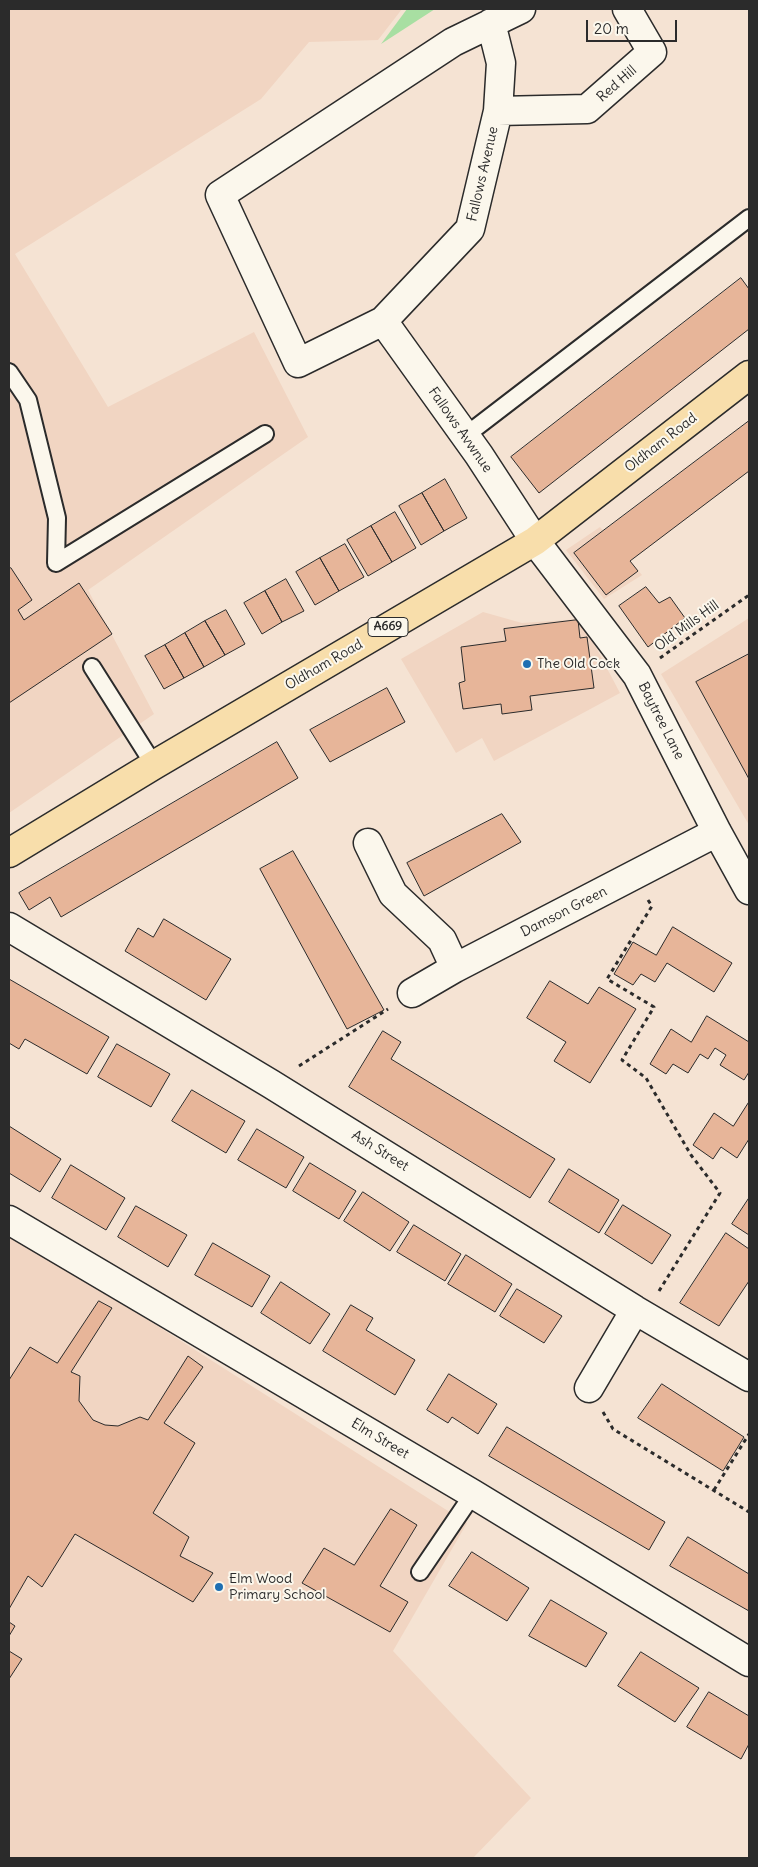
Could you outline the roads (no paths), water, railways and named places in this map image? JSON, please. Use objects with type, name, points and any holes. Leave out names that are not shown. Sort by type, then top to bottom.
[{"type":"main road","name":"Oldham Road","points":[[9,853],[154,765],[535,541],[749,375]]},
{"type":"street","points":[[382,322],[298,363],[220,195],[453,42],[521,9]]},
{"type":"street","name":"Red Hill","points":[[498,111],[587,110],[652,52],[627,9]]},
{"type":"street","name":"Fallows Avenue","points":[[382,322],[470,230],[498,111],[500,63],[491,23]]},
{"type":"street","name":"Fallows Avwnue","points":[[382,322],[465,436],[535,541]]},
{"type":"street","name":"Baytree Lane","points":[[535,541],[637,675],[717,832],[749,889]]},
{"type":"street","name":"Damson Green","points":[[412,993],[455,968],[717,832]]},
{"type":"street","points":[[368,843],[393,894],[442,940],[455,968]]},
{"type":"street","name":"Ash Street","points":[[9,927],[271,1084],[640,1313],[749,1377]]},
{"type":"street","name":"Elm Street","points":[[9,1220],[473,1494],[749,1662]]},
{"type":"street","points":[[589,1388],[640,1313]]},
{"type":"lane","points":[[465,436],[749,218]]},
{"type":"lane","points":[[9,372],[28,400],[57,518],[56,563],[265,434]]},
{"type":"lane","points":[[92,667],[154,765]]},
{"type":"lane","points":[[420,1572],[473,1494]]},
{"type":"place","name":"The Old Cock","points":[[527,664]]},
{"type":"place","name":"Elm Wood Primary School","points":[[219,1587]]}]
